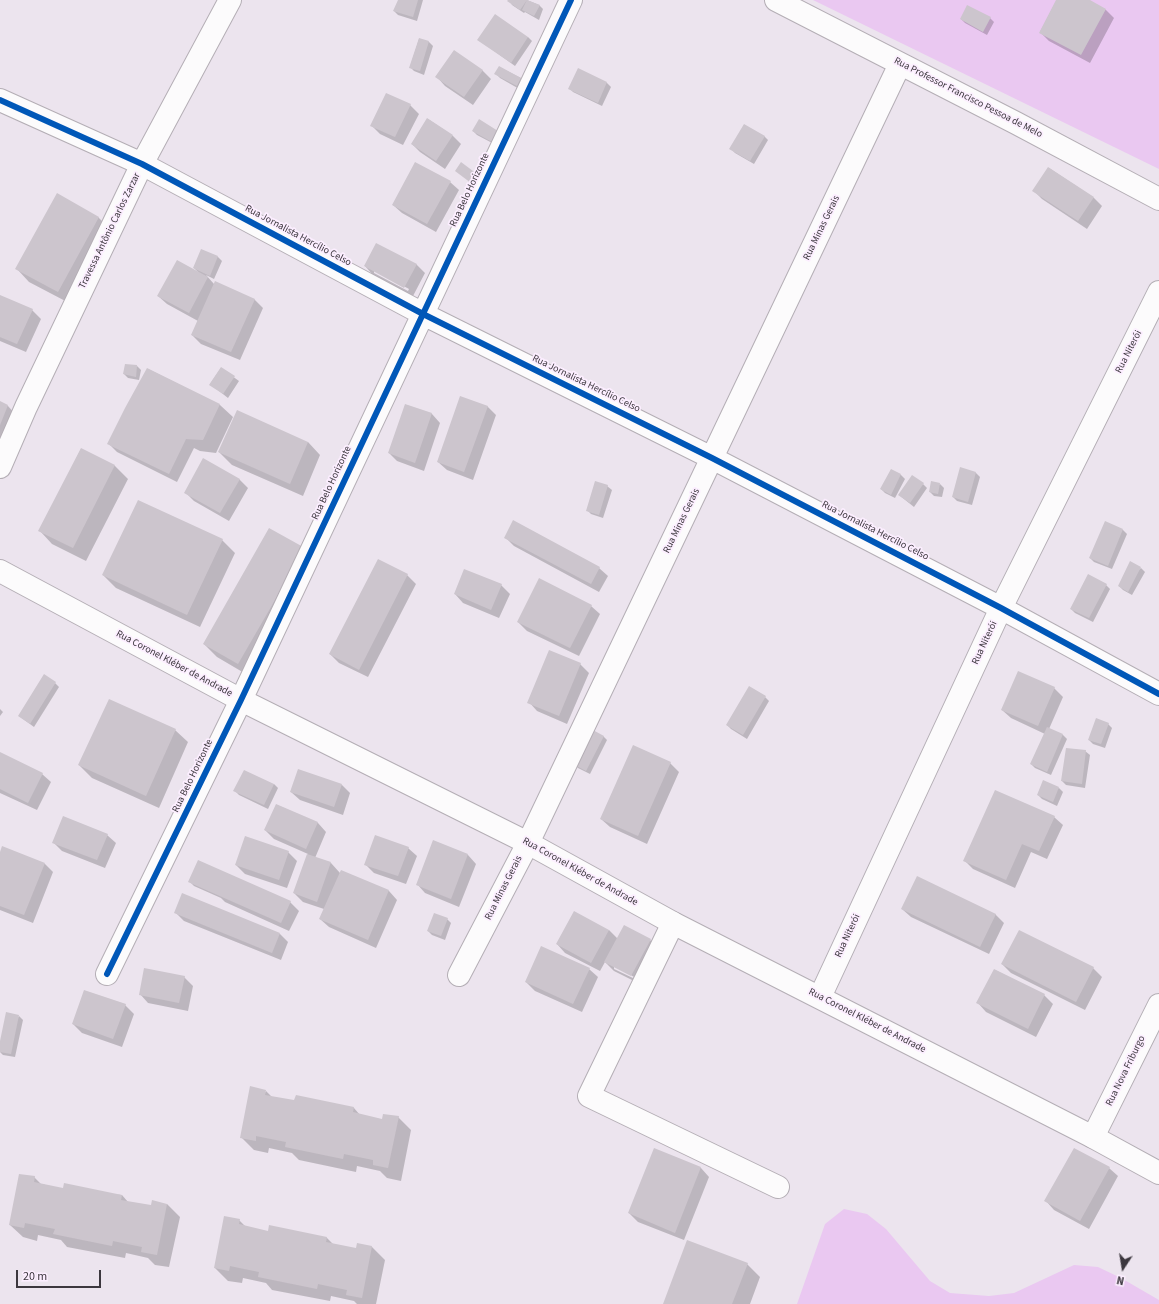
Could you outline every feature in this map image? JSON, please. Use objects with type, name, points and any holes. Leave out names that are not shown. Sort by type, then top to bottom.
[{"type":"street","name":"Travessa Antônio Carlos Zarzar","points":[[0,467],[26,407],[142,164],[230,0]]},
{"type":"street","name":"Rua Belo Horizonte","points":[[107,974],[241,700],[571,0]]},
{"type":"street","name":"Rua Professor Francisco Pessoa de Melo","points":[[776,0],[1016,123],[1159,199]]},
{"type":"street","name":"Rua Minas Gerais","points":[[459,975],[528,843],[900,64]]},
{"type":"street","name":"Rua Jornalista Hercílio Celso","points":[[0,100],[142,164],[422,314],[712,458],[1001,608],[1159,694]]},
{"type":"street","name":"Rua Niterói","points":[[820,997],[1001,608],[1159,292]]},
{"type":"street","name":"Rua Coronel Kléber de Andrade","points":[[0,571],[241,700],[528,843],[673,924],[820,997],[1093,1137],[1159,1173]]},
{"type":"street","points":[[673,924],[589,1096],[778,1187]]},
{"type":"street","name":"Rua Nova Friburgo","points":[[1093,1137],[1159,1005]]},
{"type":"shaded area","points":[[813,0],[1159,0],[1159,169]]},
{"type":"shaded area","points":[[844,1209],[867,1214],[886,1229],[930,1281],[950,1293],[989,1296],[1014,1293],[1074,1265],[1098,1267],[1121,1278],[1159,1300],[1159,1304],[797,1304],[825,1224]]},
{"type":"building","points":[[398,0],[418,0],[413,17],[393,11]]},
{"type":"building","points":[[527,0],[520,10],[507,1]]},
{"type":"building","points":[[527,0],[540,5],[534,16],[522,10]]},
{"type":"building","points":[[1056,0],[1090,0],[1106,9],[1081,55],[1039,33]]},
{"type":"building","points":[[967,5],[991,17],[983,32],[960,19]]},
{"type":"building","points":[[495,14],[528,37],[511,63],[477,40]]},
{"type":"building","points":[[419,38],[429,41],[420,71],[409,68]]},
{"type":"building","points":[[454,50],[483,70],[464,97],[435,77]]},
{"type":"building","points":[[499,66],[521,78],[517,86],[494,74]]},
{"type":"building","points":[[578,68],[607,82],[598,103],[568,89]]},
{"type":"building","points":[[386,93],[411,104],[395,137],[370,126]]},
{"type":"building","points":[[427,118],[453,135],[436,161],[411,144]]},
{"type":"building","points":[[479,119],[498,131],[492,142],[472,131]]},
{"type":"building","points":[[744,124],[765,136],[750,161],[729,149]]},
{"type":"building","points":[[415,162],[451,181],[427,224],[392,205]]},
{"type":"building","points":[[461,162],[477,174],[471,183],[455,171]]},
{"type":"building","points":[[1048,167],[1094,197],[1078,221],[1032,191]]},
{"type":"building","points":[[57,193],[99,217],[58,292],[15,269]]},
{"type":"building","points":[[376,243],[417,264],[404,288],[364,266]]},
{"type":"building","points":[[201,249],[218,256],[210,276],[193,268]]},
{"type":"building","points":[[177,260],[208,277],[189,313],[157,296]]},
{"type":"building","points":[[215,281],[255,299],[231,352],[191,335]]},
{"type":"building","points":[[0,295],[33,309],[17,344],[0,337]]},
{"type":"building","points":[[125,364],[137,365],[136,377],[123,374]]},
{"type":"building","points":[[221,367],[235,376],[223,394],[209,385]]},
{"type":"building","points":[[147,368],[220,404],[203,440],[186,439],[169,474],[107,444]]},
{"type":"building","points":[[460,396],[488,406],[464,472],[437,462]]},
{"type":"building","points":[[0,401],[8,405],[0,425]]},
{"type":"building","points":[[405,404],[432,413],[415,463],[388,453]]},
{"type":"building","points":[[237,410],[308,442],[290,484],[218,452]]},
{"type":"building","points":[[81,448],[115,465],[73,548],[38,531]]},
{"type":"building","points":[[203,458],[240,479],[220,513],[184,493]]},
{"type":"building","points":[[960,467],[976,472],[968,502],[952,497]]},
{"type":"building","points":[[891,469],[901,474],[891,495],[880,489]]},
{"type":"building","points":[[912,475],[924,483],[910,503],[898,495]]},
{"type":"building","points":[[595,481],[608,485],[599,515],[586,511]]},
{"type":"building","points":[[931,481],[940,483],[938,494],[929,492]]},
{"type":"building","points":[[138,500],[223,539],[187,615],[102,575]]},
{"type":"building","points":[[513,520],[600,567],[591,584],[504,538]]},
{"type":"building","points":[[1105,521],[1123,529],[1108,566],[1089,558]]},
{"type":"building","points":[[269,528],[305,548],[238,664],[203,644]]},
{"type":"building","points":[[378,559],[408,574],[359,670],[329,654]]},
{"type":"building","points":[[1130,561],[1141,567],[1128,592],[1118,586]]},
{"type":"building","points":[[464,569],[502,584],[491,610],[454,594]]},
{"type":"building","points":[[1088,574],[1107,584],[1089,618],[1070,609]]},
{"type":"building","points":[[539,578],[592,605],[570,648],[517,622]]},
{"type":"building","points":[[549,650],[581,663],[559,716],[527,703]]},
{"type":"building","points":[[1018,671],[1055,687],[1038,726],[1001,710]]},
{"type":"building","points":[[44,674],[56,682],[30,724],[18,716]]},
{"type":"building","points":[[749,686],[766,696],[743,735],[726,725]]},
{"type":"building","points":[[109,699],[176,729],[146,796],[78,765]]},
{"type":"building","points":[[1096,718],[1109,723],[1101,744],[1088,740]]},
{"type":"building","points":[[1047,727],[1063,734],[1047,772],[1030,764]]},
{"type":"building","points":[[591,729],[604,736],[586,771],[573,764]]},
{"type":"building","points":[[633,745],[671,762],[638,836],[600,819]]},
{"type":"building","points":[[1066,748],[1086,750],[1082,784],[1061,781]]},
{"type":"building","points":[[0,752],[43,773],[28,803],[0,789]]},
{"type":"building","points":[[298,769],[342,784],[334,807],[290,792]]},
{"type":"building","points":[[244,770],[274,784],[264,805],[233,791]]},
{"type":"building","points":[[1043,780],[1059,787],[1053,802],[1037,795]]},
{"type":"building","points":[[995,790],[1055,816],[1039,851],[1022,844],[1006,880],[963,861]]},
{"type":"building","points":[[276,804],[318,822],[306,849],[264,830]]},
{"type":"building","points":[[63,816],[108,834],[97,860],[52,843]]},
{"type":"building","points":[[375,835],[409,847],[398,876],[364,865]]},
{"type":"building","points":[[245,836],[289,851],[279,880],[235,865]]},
{"type":"building","points":[[433,840],[468,854],[451,899],[416,885]]},
{"type":"building","points":[[2,846],[45,863],[24,915],[0,906],[0,852]]},
{"type":"building","points":[[307,854],[331,862],[317,902],[293,893]]},
{"type":"building","points":[[198,860],[291,901],[281,923],[188,882]]},
{"type":"building","points":[[341,870],[389,890],[368,940],[319,919]]},
{"type":"building","points":[[917,876],[996,914],[980,947],[901,909]]},
{"type":"building","points":[[182,893],[280,933],[272,953],[174,913]]},
{"type":"building","points":[[574,911],[609,930],[591,963],[556,944]]},
{"type":"building","points":[[434,913],[448,918],[441,936],[427,931]]},
{"type":"building","points":[[624,925],[651,939],[631,976],[604,962]]},
{"type":"building","points":[[1019,930],[1094,967],[1076,1002],[1001,964]]},
{"type":"building","points":[[541,946],[590,968],[573,1004],[525,982]]},
{"type":"building","points":[[144,968],[185,976],[179,1003],[139,995]]},
{"type":"building","points":[[994,969],[1045,994],[1028,1029],[976,1003]]},
{"type":"building","points":[[84,990],[126,1004],[113,1039],[72,1024]]},
{"type":"building","points":[[6,1012],[19,1015],[11,1054],[0,1052],[0,1041]]},
{"type":"building","points":[[250,1086],[266,1090],[265,1095],[294,1100],[296,1095],[354,1107],[353,1112],[382,1119],[383,1114],[399,1116],[388,1168],[373,1165],[373,1160],[344,1154],[343,1159],[285,1147],[286,1142],[256,1136],[256,1141],[240,1138]]},
{"type":"building","points":[[654,1148],[701,1167],[675,1233],[628,1213]]},
{"type":"building","points":[[1074,1148],[1110,1167],[1080,1221],[1044,1201]]},
{"type":"building","points":[[19,1174],[35,1176],[34,1182],[63,1188],[64,1183],[122,1195],[121,1200],[151,1205],[152,1200],[167,1204],[157,1255],[141,1252],[142,1247],[113,1241],[112,1246],[53,1234],[55,1229],[25,1223],[24,1228],[9,1225]]},
{"type":"building","points":[[224,1216],[240,1219],[239,1224],[268,1231],[269,1225],[327,1237],[326,1242],[356,1248],[357,1243],[372,1246],[362,1298],[346,1295],[347,1290],[318,1284],[317,1289],[258,1277],[259,1272],[230,1266],[229,1271],[214,1268]]},
{"type":"building","points":[[687,1240],[748,1263],[732,1304],[663,1304]]},
{"type":"cycle path","points":[[107,974],[241,700],[571,0]]},
{"type":"cycle path","points":[[0,100],[142,164],[423,314],[712,458],[1001,608],[1159,694]]}]
